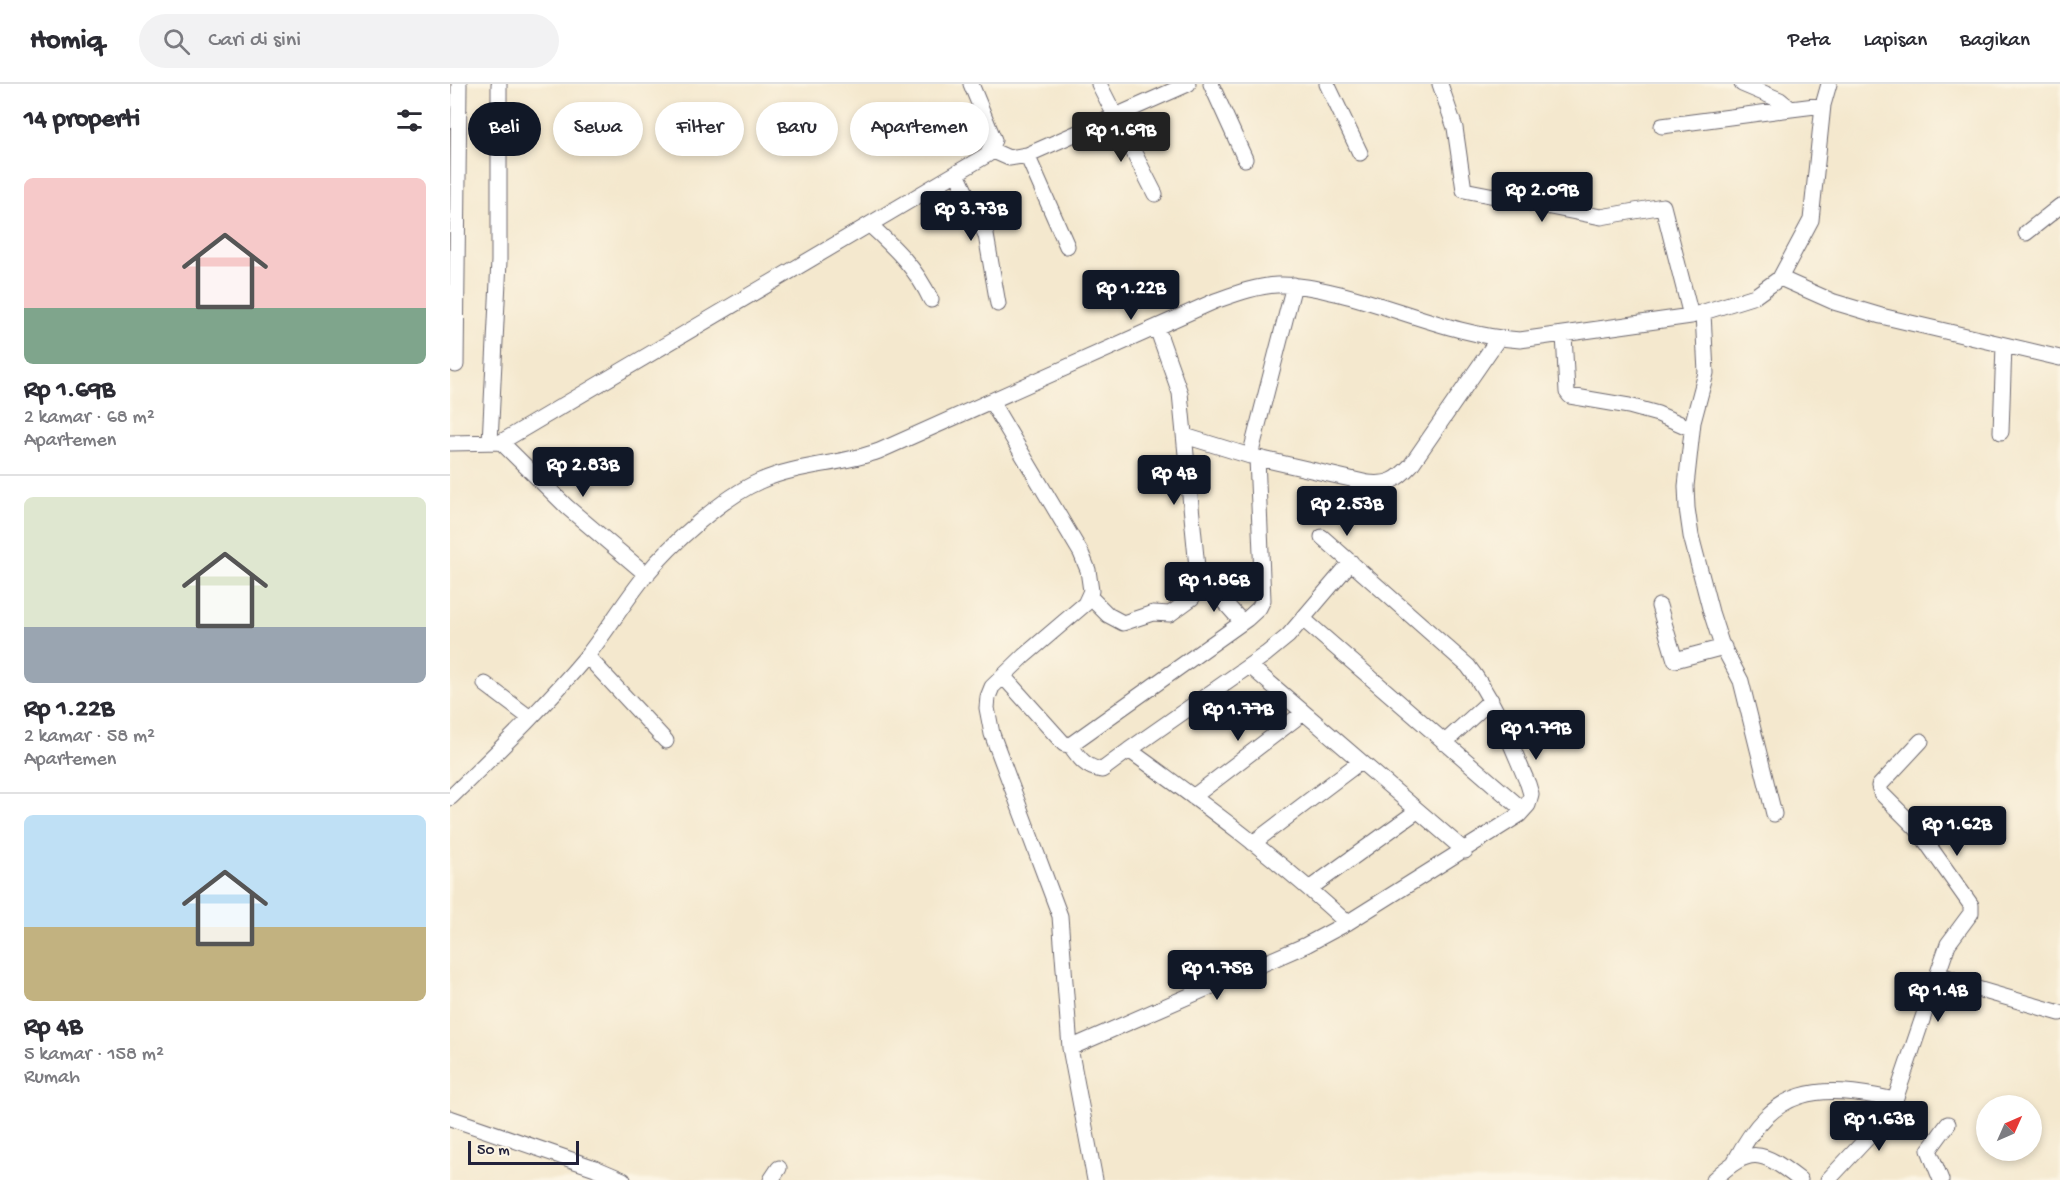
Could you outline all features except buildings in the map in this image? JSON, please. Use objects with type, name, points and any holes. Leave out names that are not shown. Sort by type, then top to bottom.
[{"type":"street","points":[[456,365],[453,317],[459,84]]},
{"type":"street","points":[[498,84],[499,261],[496,442],[567,507],[647,574]]},
{"type":"street","points":[[450,443],[496,442],[957,174],[991,150],[994,140],[970,84]]},
{"type":"street","points":[[1099,84],[1155,194]]},
{"type":"street","points":[[991,150],[1009,158],[1027,156],[1188,84]]},
{"type":"street","points":[[1211,84],[1245,159]]},
{"type":"street","points":[[1327,84],[1360,153]]},
{"type":"street","points":[[1440,84],[1455,128],[1464,190],[1601,217],[1663,206],[1697,314],[1706,373],[1692,429],[1686,486],[1687,508],[1704,585],[1724,647],[1742,681],[1774,814]]},
{"type":"street","points":[[1742,84],[1780,100],[1791,109]]},
{"type":"street","points":[[450,798],[530,718],[587,656],[647,574],[717,506],[761,480],[791,471],[862,458],[992,403],[1215,301],[1248,290],[1294,285],[1371,302],[1460,332],[1498,339],[1520,340],[1697,314],[1755,296],[1780,278],[1811,220],[1823,105],[1828,84]]},
{"type":"street","points":[[1662,126],[1823,105]]},
{"type":"street","points":[[1027,156],[1067,246]]},
{"type":"street","points":[[957,174],[986,235],[998,304]]},
{"type":"street","points":[[2026,233],[2060,206]]},
{"type":"street","points":[[870,225],[907,259],[922,280],[931,300]]},
{"type":"street","points":[[1780,278],[1834,302],[1881,316],[2004,345],[2041,351],[2060,358]]},
{"type":"street","points":[[1070,745],[1242,622],[1259,608],[1263,600],[1254,457],[1294,285]]},
{"type":"street","points":[[1089,596],[1108,615],[1123,623],[1153,613],[1170,614],[1198,592],[1180,393],[1157,328]]},
{"type":"street","points":[[1564,334],[1567,392],[1570,396],[1629,406],[1658,414],[1692,429]]},
{"type":"street","points":[[1185,436],[1254,457],[1368,483],[1392,482],[1411,465],[1498,339]]},
{"type":"street","points":[[2001,432],[2004,345]]},
{"type":"street","points":[[992,403],[1081,553],[1091,581],[1089,596],[1085,604],[1003,676],[988,697],[989,718],[1037,858],[1055,897],[1060,916],[1070,1047],[1095,1180]]},
{"type":"street","points":[[1070,1047],[1306,945],[1347,923],[1465,851],[1523,810],[1531,794],[1491,700],[1468,666],[1322,537]]},
{"type":"street","points":[[1003,676],[1064,744],[1070,745],[1081,760],[1091,768],[1102,770],[1251,667],[1303,619],[1351,562]]},
{"type":"street","points":[[1199,584],[1218,595],[1242,622]]},
{"type":"street","points":[[1659,606],[1676,660],[1724,647]]},
{"type":"street","points":[[1303,619],[1523,810]]},
{"type":"street","points":[[587,656],[666,741]]},
{"type":"street","points":[[1251,667],[1465,851]]},
{"type":"street","points":[[485,684],[530,718]]},
{"type":"street","points":[[1444,743],[1491,700]]},
{"type":"street","points":[[1193,797],[1303,713]]},
{"type":"street","points":[[1828,1180],[1887,1117],[1895,1100],[1948,944],[1971,913],[1971,905],[1917,829],[1881,793],[1879,786],[1922,741]]},
{"type":"street","points":[[1129,750],[1253,843],[1347,923]]},
{"type":"street","points":[[1253,843],[1360,762]]},
{"type":"street","points":[[1309,889],[1417,811]]},
{"type":"street","points":[[1938,973],[1967,986],[2060,1013]]},
{"type":"street","points":[[1735,1161],[1747,1137],[1765,1115],[1780,1103],[1796,1096],[1851,1092],[1895,1100]]},
{"type":"street","points":[[450,1118],[585,1164],[623,1180]]},
{"type":"street","points":[[1941,1180],[1929,1150],[1948,1124]]},
{"type":"street","points":[[1713,1180],[1735,1161],[1746,1155],[1757,1155],[1773,1161],[1800,1180]]}]
